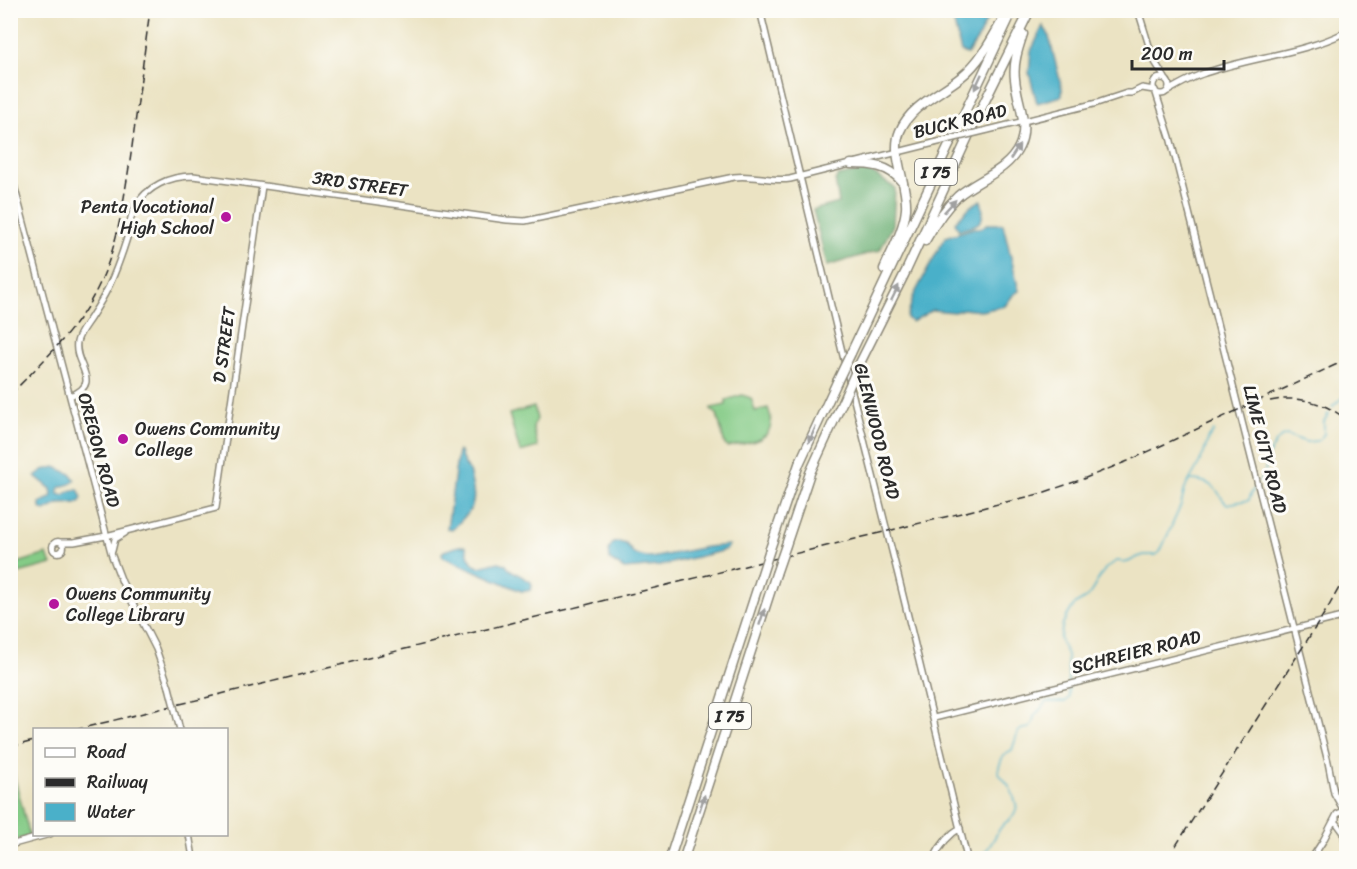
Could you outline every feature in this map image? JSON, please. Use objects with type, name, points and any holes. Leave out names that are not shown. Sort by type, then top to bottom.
[{"type":"highway","points":[[859,334],[901,228],[906,208],[897,152],[900,131],[917,107],[963,76],[975,63],[1008,10]]},
{"type":"highway","name":"I 75","points":[[670,858],[799,464],[1013,10]]},
{"type":"highway","points":[[906,272],[950,204],[1003,166],[1013,158],[1018,150],[1022,141],[1024,121],[1016,89],[1015,64],[1030,10]]},
{"type":"highway","name":"I 75","points":[[684,858],[810,473],[856,371],[906,272],[979,113],[1030,10]]},
{"type":"highway","points":[[851,164],[880,166],[898,177],[904,187]]},
{"type":"street","name":"GLENWOOD ROAD","points":[[760,10],[967,856]]},
{"type":"street","points":[[1138,10],[1156,64],[1170,86],[1166,92]]},
{"type":"street","points":[[1155,80],[1161,77],[1174,82],[1188,79],[1207,72],[1320,44],[1347,32]]},
{"type":"street","points":[[1156,64],[1153,86],[1158,93],[1166,92],[1188,79]]},
{"type":"street","name":"BUCK ROAD","points":[[1128,93],[1155,80]]},
{"type":"street","name":"BUCK ROAD","points":[[800,177],[1097,103],[1142,88],[1154,90]]},
{"type":"street","name":"LIME CITY ROAD","points":[[1154,90],[1170,137],[1257,478],[1337,800],[1336,815]]},
{"type":"street","name":"LIME CITY ROAD","points":[[1161,107],[1166,92]]},
{"type":"street","name":"OREGON ROAD","points":[[10,171],[111,553],[122,582],[156,649],[180,728]]},
{"type":"street","name":"3RD STREET","points":[[70,396],[79,393],[86,383],[86,374],[78,355],[78,339],[111,283],[134,209],[144,195],[169,179],[193,176],[525,221],[734,177],[746,176],[778,181],[800,177]]},
{"type":"street","name":"D STREET","points":[[129,530],[216,508],[262,186]]},
{"type":"street","points":[[62,545],[129,530]]},
{"type":"street","points":[[111,553],[115,539],[129,530]]},
{"type":"street","name":"SCHREIER ROAD","points":[[934,718],[1347,616]]},
{"type":"street","name":"LIME CITY ROAD","points":[[1337,800],[1346,808]]},
{"type":"street","points":[[1312,858],[1336,815],[1346,808]]},
{"type":"street","points":[[1336,815],[1336,822],[1343,826]]},
{"type":"street","points":[[1323,841],[1333,829],[1343,826]]},
{"type":"street","points":[[1343,826],[1347,850]]},
{"type":"street","points":[[934,858],[943,842],[960,828]]},
{"type":"street","points":[[1347,832],[1347,845]]},
{"type":"street","points":[[10,844],[42,836]]},
{"type":"street","points":[[189,836],[193,858]]},
{"type":"green space","points":[[862,171],[872,173],[895,188],[893,225],[880,250],[827,266],[813,210],[839,203],[835,180],[838,176]]},
{"type":"green space","points":[[742,395],[751,398],[755,411],[768,408],[771,419],[770,429],[755,441],[728,447],[725,445],[717,414],[711,408],[726,405],[726,400]]},
{"type":"green space","points":[[534,407],[537,419],[533,427],[538,447],[520,452],[509,414]]},
{"type":"green space","points":[[47,554],[52,564],[11,575],[11,565]]},
{"type":"green space","points":[[10,760],[30,837],[11,841],[10,841]]},
{"type":"water","points":[[951,11],[991,11],[977,40],[967,54],[961,52]]},
{"type":"water","points":[[1043,26],[1048,33],[1062,96],[1037,103],[1029,73],[1031,51]]},
{"type":"water","points":[[981,200],[983,214],[980,222],[959,230],[955,222],[971,206]]},
{"type":"water","points":[[987,224],[1003,224],[1019,291],[1005,306],[981,311],[932,310],[912,322],[907,318],[913,297],[945,237],[981,228]]},
{"type":"water","points":[[458,451],[469,472],[474,499],[470,510],[452,530],[447,529]]},
{"type":"water","points":[[55,467],[71,474],[75,480],[60,488],[59,494],[64,495],[77,489],[82,498],[79,503],[58,504],[45,511],[40,508],[40,503],[50,498],[51,489],[35,476],[43,470]]},
{"type":"water","points":[[613,543],[626,544],[634,554],[651,558],[706,547],[729,545],[727,549],[718,552],[659,566],[624,569],[610,560],[609,549]]},
{"type":"water","points":[[466,546],[469,557],[474,565],[479,567],[499,562],[505,564],[509,569],[531,582],[531,590],[521,591],[443,557],[444,551]]},
{"type":"waterway","points":[[1332,407],[1346,394]]},
{"type":"waterway","points":[[1259,482],[1265,473],[1267,457],[1281,437],[1287,435],[1306,442],[1316,441],[1324,434],[1324,421],[1329,413]]},
{"type":"waterway","points":[[976,858],[988,848],[1002,826],[1013,817],[1016,809],[1011,789],[998,771],[1002,758],[1012,750],[1018,732],[1030,728],[1034,716],[1047,702],[1065,702],[1069,698],[1067,655],[1060,639],[1063,623],[1074,605],[1088,597],[1105,569],[1116,561],[1128,562],[1144,555],[1156,555],[1160,552],[1181,505],[1185,488],[1214,431]]},
{"type":"waterway","points":[[1190,480],[1212,486],[1227,504],[1249,500],[1256,485]]},
{"type":"railway","points":[[10,395],[71,330],[91,301],[106,270],[125,192],[150,10]]},
{"type":"railway","points":[[82,728],[1039,494],[1128,461],[1346,360]]},
{"type":"railway","points":[[1270,401],[1280,399],[1310,401],[1329,408],[1346,419]]},
{"type":"railway","points":[[1168,858],[1329,606],[1346,575]]},
{"type":"railway","points":[[10,747],[33,741]]},
{"type":"place","name":"Penta Vocational High School","points":[[226,217]]},
{"type":"place","name":"Owens Community College","points":[[123,439]]},
{"type":"place","name":"Owens Community College Library","points":[[54,604]]}]
